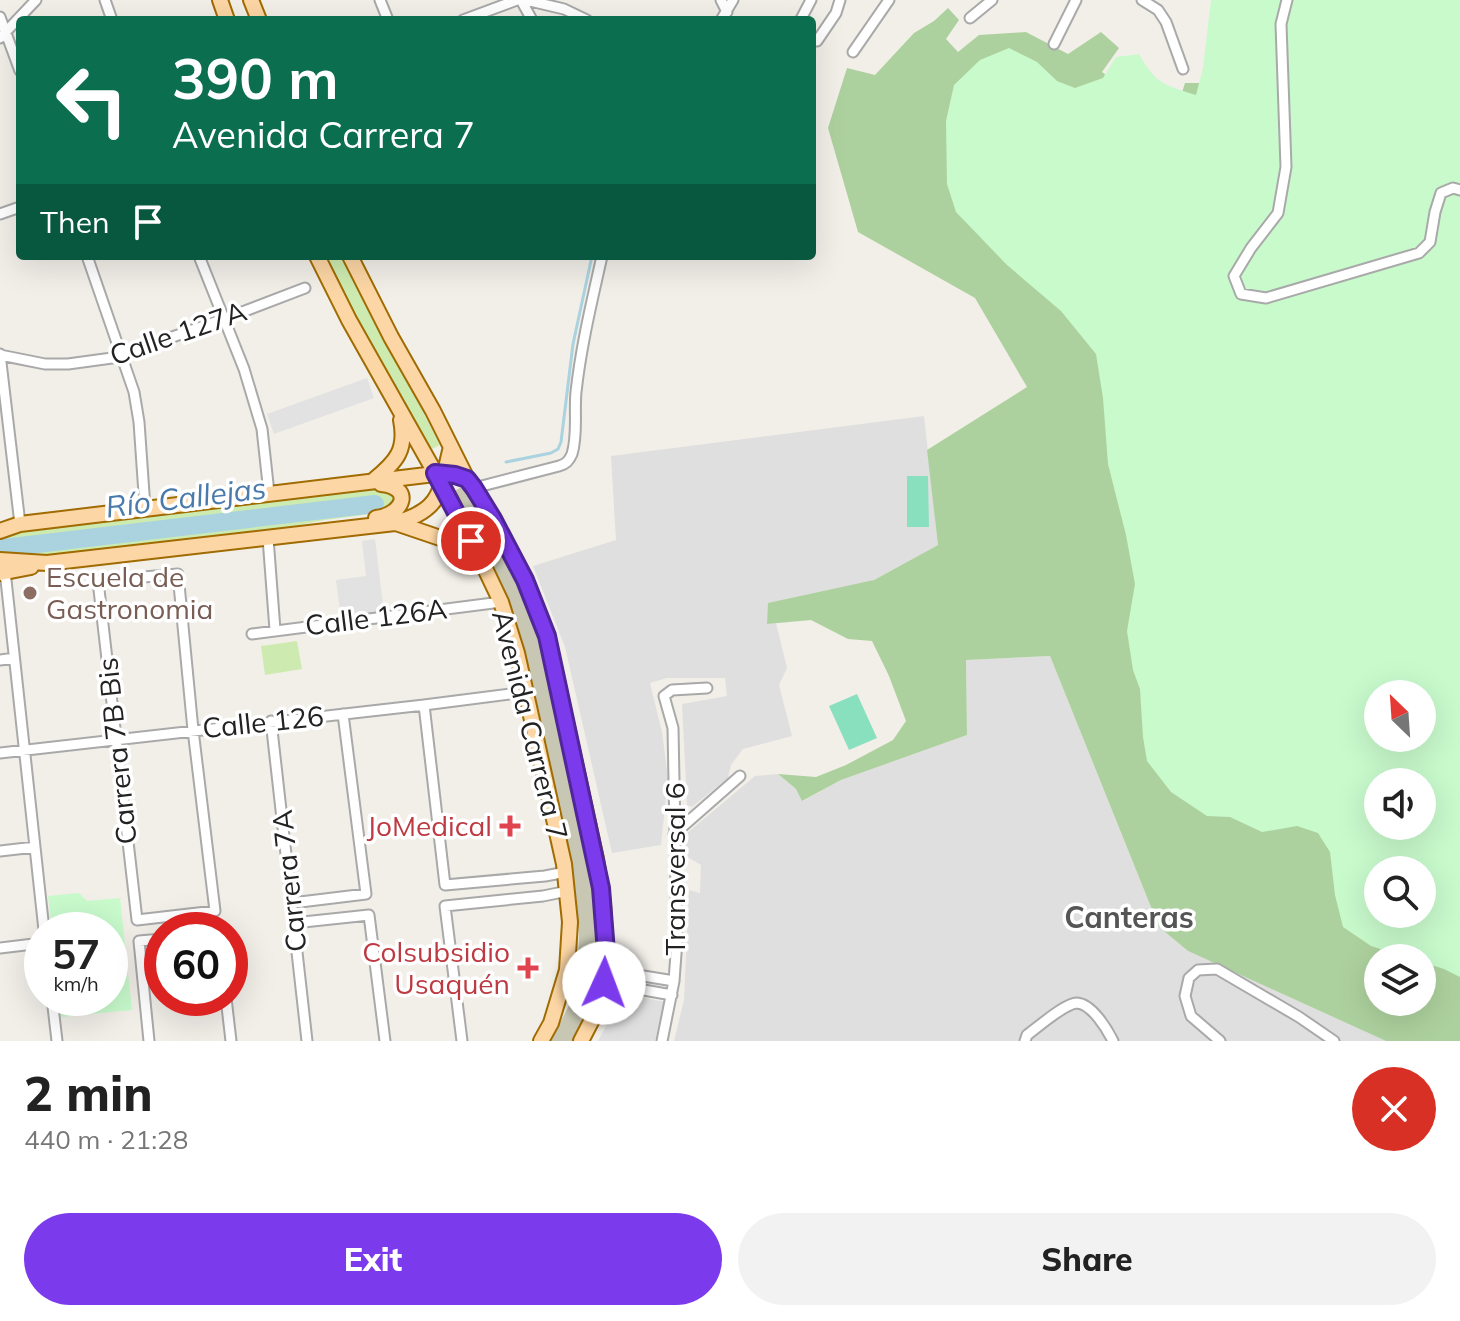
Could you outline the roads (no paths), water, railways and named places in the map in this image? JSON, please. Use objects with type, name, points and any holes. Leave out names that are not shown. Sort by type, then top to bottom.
[{"type":"main road","name":"Avenida Carrera 7","points":[[319,260],[349,320],[440,477],[501,602],[517,653],[566,872],[570,922],[567,970],[551,1023],[541,1041]]},
{"type":"main road","name":"Avenida Carrera 7","points":[[352,260],[525,580],[547,636],[601,888],[606,977],[596,1012],[581,1041]]},
{"type":"main road","points":[[373,481],[390,468],[399,453],[403,430],[399,408]]},
{"type":"main road","points":[[1,569],[395,523],[414,518],[433,504],[451,447]]},
{"type":"main road","points":[[0,528],[373,481],[440,477],[470,483]]},
{"type":"main road","points":[[290,535],[325,524],[385,517],[391,515],[400,504],[399,491],[390,485],[341,485]]},
{"type":"main road","points":[[395,523],[452,542],[481,560]]},
{"type":"street","points":[[21,16],[36,0]]},
{"type":"street","points":[[475,16],[521,0],[564,9],[579,16]]},
{"type":"street","points":[[721,0],[724,16]]},
{"type":"street","points":[[724,16],[733,0]]},
{"type":"street","points":[[817,41],[836,13],[840,0]]},
{"type":"street","points":[[853,52],[889,0]]},
{"type":"street","points":[[970,18],[992,0]]},
{"type":"street","points":[[1054,44],[1076,0]]},
{"type":"street","points":[[1142,0],[1158,10],[1166,22],[1183,69]]},
{"type":"street","points":[[1287,0],[1281,24],[1286,167],[1278,213],[1234,276],[1241,294],[1266,298],[1419,253],[1430,242],[1441,193],[1453,188],[1460,190]]},
{"type":"street","points":[[0,17],[3,35],[16,63]]},
{"type":"street","points":[[88,260],[137,407],[145,508]]},
{"type":"street","points":[[201,260],[244,369],[262,429],[269,493]]},
{"type":"street","points":[[470,483],[566,463],[573,452],[582,348],[601,260]]},
{"type":"street","name":"Calle 127A","points":[[0,355],[45,364],[91,361],[121,355],[305,288]]},
{"type":"street","points":[[0,355],[20,524]]},
{"type":"street","points":[[268,538],[275,630]]},
{"type":"street","points":[[1,569],[6,580],[42,912]]},
{"type":"street","name":"Carrera 7B Bis","points":[[178,574],[215,911],[137,920],[116,739],[98,581],[178,574]]},
{"type":"street","name":"Calle 126A","points":[[252,634],[501,602]]},
{"type":"street","points":[[0,660],[14,658]]},
{"type":"street","name":"Transversal 6","points":[[662,1041],[672,995],[677,940],[673,728],[664,696],[672,690],[707,688]]},
{"type":"street","name":"Calle 126","points":[[0,753],[526,692]]},
{"type":"street","points":[[424,705],[445,885],[566,872]]},
{"type":"street","points":[[292,903],[366,894],[343,714]]},
{"type":"street","name":"Carrera 7A","points":[[271,721],[307,1041]]},
{"type":"street","points":[[674,834],[740,776]]},
{"type":"street","points":[[0,851],[35,847]]},
{"type":"street","points":[[462,1041],[445,906],[568,891]]},
{"type":"street","points":[[294,923],[369,915],[385,1041]]},
{"type":"street","points":[[144,941],[139,941],[144,991]]},
{"type":"street","points":[[0,948],[24,945]]},
{"type":"street","points":[[1220,1041],[1191,1016],[1185,996],[1189,978],[1198,970],[1217,969],[1334,1041]]},
{"type":"street","points":[[606,977],[674,981]]},
{"type":"street","points":[[606,977],[672,995]]},
{"type":"street","points":[[1025,1041],[1027,1035],[1069,1005],[1077,1003],[1098,1017],[1113,1041]]},
{"type":"street","points":[[54,1016],[57,1041]]},
{"type":"street","points":[[146,1016],[149,1041]]},
{"type":"street","points":[[228,1016],[231,1041]]},
{"type":"waterway","name":"Río Callejas","points":[[506,462],[551,453],[558,449],[561,442],[573,344],[591,260]]},
{"type":"waterway","name":"Río Callejas","points":[[3,548],[375,504]]},
{"type":"place","name":"Escuela de Gastronomia","points":[[30,593]]},
{"type":"place","name":"JoMedical","points":[[510,826]]},
{"type":"place","name":"Colsubsidio Usaquén","points":[[528,968]]},
{"type":"district","name":"Canteras","points":[[1129,918]]}]
